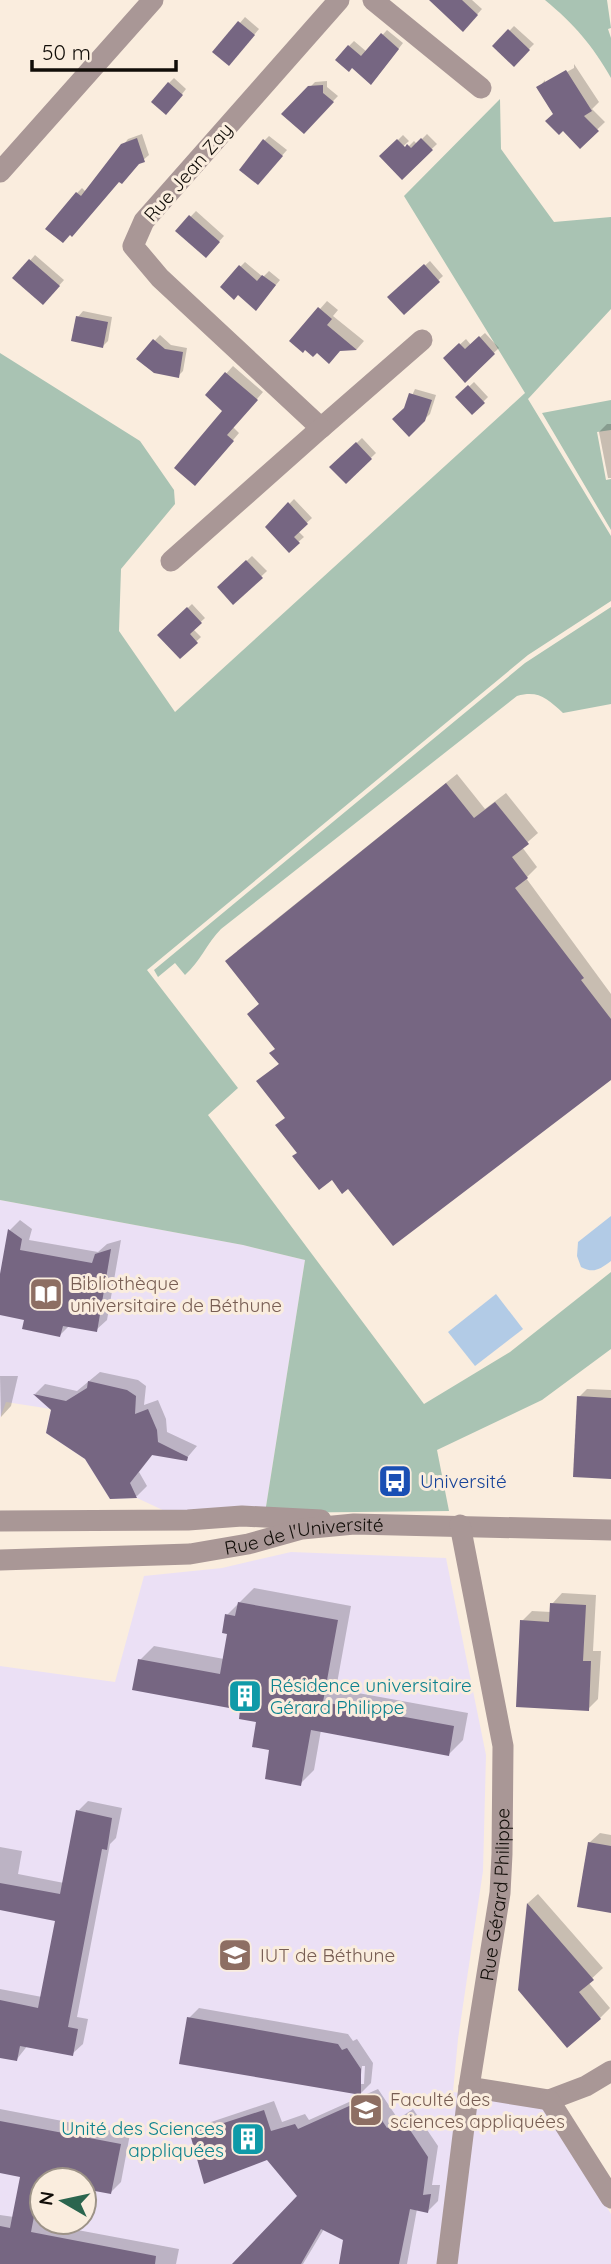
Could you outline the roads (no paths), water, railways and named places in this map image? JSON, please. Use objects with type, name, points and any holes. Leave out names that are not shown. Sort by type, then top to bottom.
[{"type":"street","points":[[0,172],[153,0]]},
{"type":"street","name":"Rue Jean Zay","points":[[321,428],[159,278],[133,246],[144,220],[339,0]]},
{"type":"street","points":[[373,0],[481,88]]},
{"type":"street","points":[[171,561],[422,340]]},
{"type":"street","points":[[0,1521],[279,1516],[354,1524]]},
{"type":"street","name":"Rue de l'Université","points":[[0,1560],[190,1553],[248,1544],[302,1529],[354,1524],[611,1530]]},
{"type":"street","name":"Rue Gérard Philippe","points":[[447,2264],[459,2185],[469,2087],[500,1893],[503,1746],[460,1525]]},
{"type":"street","points":[[469,2087],[549,2100],[586,2086],[611,2071]]},
{"type":"street","points":[[549,2100],[611,2198]]},
{"type":"water","points":[[611,1216],[611,1261],[597,1270],[581,1267],[577,1256],[578,1242]]},
{"type":"water","points":[[496,1294],[523,1329],[475,1366],[448,1332]]},
{"type":"place","name":"Bibliothèque universitaire de Béthune","points":[[46,1294]]},
{"type":"place","name":"Université","points":[[395,1481]]},
{"type":"place","name":"Résidence universitaire Gérard Philippe","points":[[245,1696]]},
{"type":"place","name":"IUT de Béthune","points":[[235,1955]]},
{"type":"place","name":"Faculté des sciences appliquées","points":[[366,2110]]},
{"type":"place","name":"Unité des Sciences appliquées","points":[[248,2139]]}]
